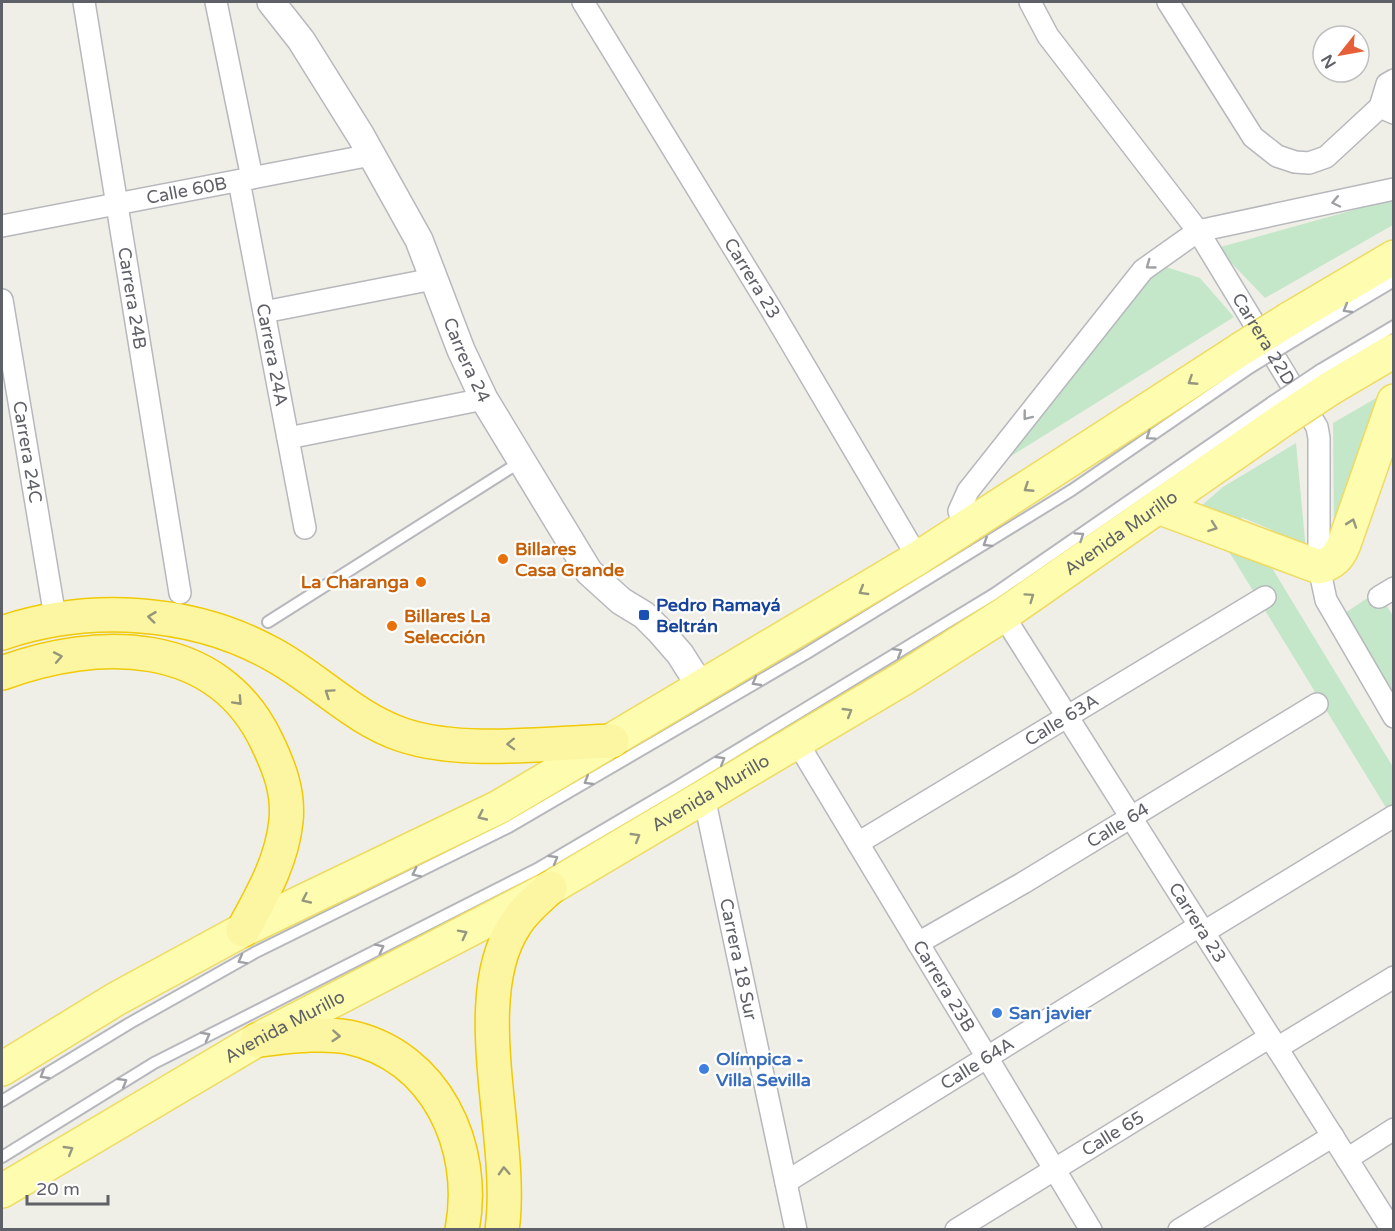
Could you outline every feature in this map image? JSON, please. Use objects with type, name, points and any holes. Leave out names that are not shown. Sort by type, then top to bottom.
[{"type":"highway","points":[[2,633],[38,623],[78,617],[115,615],[170,620],[223,632],[272,654],[357,711],[403,735],[447,744],[612,741]]},
{"type":"highway","points":[[2,673],[59,657],[99,651],[133,650],[174,661],[204,673],[242,704],[258,724],[273,755],[281,774],[286,806],[284,834],[278,858],[243,930]]},
{"type":"highway","points":[[502,1230],[505,1175],[495,1050],[496,974],[503,949],[514,926],[532,904],[550,888]]},
{"type":"highway","points":[[257,1040],[309,1035],[347,1037],[375,1047],[409,1068],[445,1109],[457,1133],[465,1182],[462,1230]]},
{"type":"main road","points":[[2,1069],[123,1011],[243,930],[500,807],[918,558],[1295,328],[1394,257]]},
{"type":"main road","name":"Avenida Murillo","points":[[2,1191],[162,1076],[257,1040],[550,888],[797,742],[1004,615],[1158,507],[1278,410],[1326,379],[1394,351]]},
{"type":"main road","points":[[1158,507],[1320,567],[1330,564],[1339,556],[1394,401]]},
{"type":"street","name":"Carrera 24B","points":[[84,2],[180,593]]},
{"type":"street","name":"Carrera 24A","points":[[216,2],[246,179],[264,312],[305,528]]},
{"type":"street","name":"Carrera 24","points":[[271,2],[301,40],[371,155],[419,240],[484,399],[588,572],[660,631],[680,654],[701,687]]},
{"type":"street","name":"Carrera 23","points":[[583,2],[771,309],[918,558]]},
{"type":"street","name":"Carrera 22D","points":[[1030,2],[1048,36],[1198,231],[1317,427],[1320,567],[1326,600],[1394,717]]},
{"type":"street","points":[[1168,2],[1253,137],[1277,156],[1295,162],[1310,163],[1326,157],[1387,110],[1387,84],[1394,80]]},
{"type":"street","name":"Calle 60B","points":[[2,226],[371,155]]},
{"type":"street","points":[[968,527],[959,511],[968,491],[1143,270],[1198,231],[1394,189]]},
{"type":"street","points":[[264,312],[433,279]]},
{"type":"street","name":"Carrera 24C","points":[[2,300],[52,605]]},
{"type":"street","points":[[288,438],[484,399]]},
{"type":"street","name":"Calle 63A","points":[[858,843],[1265,597]]},
{"type":"street","name":"Carrera 23","points":[[1004,615],[1392,1230]]},
{"type":"street","name":"Calle 64","points":[[918,943],[1317,704]]},
{"type":"street","name":"Carrera 23B","points":[[797,742],[1091,1230]]},
{"type":"street","name":"Carrera 18 Sur","points":[[704,796],[796,1230]]},
{"type":"street","name":"Calle 64A","points":[[786,1182],[988,1057],[1394,816]]},
{"type":"street","name":"Calle 65","points":[[956,1230],[1055,1169],[1274,1042],[1394,977]]},
{"type":"street","points":[[1347,1159],[1394,1129]]},
{"type":"street","points":[[1179,1230],[1333,1136]]},
{"type":"lane","points":[[1295,328],[1394,281]]},
{"type":"lane","points":[[1326,379],[1394,326]]},
{"type":"lane","points":[[2,1101],[123,1011],[256,952],[519,822],[857,623],[1072,490],[1246,358]]},
{"type":"lane","points":[[2,1157],[162,1076],[537,869],[994,594],[1278,410]]},
{"type":"lane","points":[[268,622],[520,462]]},
{"type":"green space","points":[[1393,199],[1393,225],[1265,298],[1217,248]]},
{"type":"green space","points":[[1166,267],[1200,278],[1234,317],[1000,463],[1154,274]]},
{"type":"green space","points":[[1392,389],[1334,535],[1333,423]]},
{"type":"green space","points":[[1296,443],[1306,551],[1270,529],[1241,517],[1393,767],[1393,819],[1201,506],[1223,487]]},
{"type":"green space","points":[[1378,591],[1393,616],[1393,693],[1345,613]]},
{"type":"place","name":"Billares Casa Grande","points":[[503,559]]},
{"type":"place","name":"La Charanga","points":[[421,582]]},
{"type":"place","name":"Pedro Ramayá Beltrán","points":[[644,615]]},
{"type":"place","name":"Billares La Selección","points":[[392,626]]},
{"type":"place","name":"San javier","points":[[997,1013]]},
{"type":"place","name":"Olímpica - Villa Sevilla","points":[[704,1069]]}]
